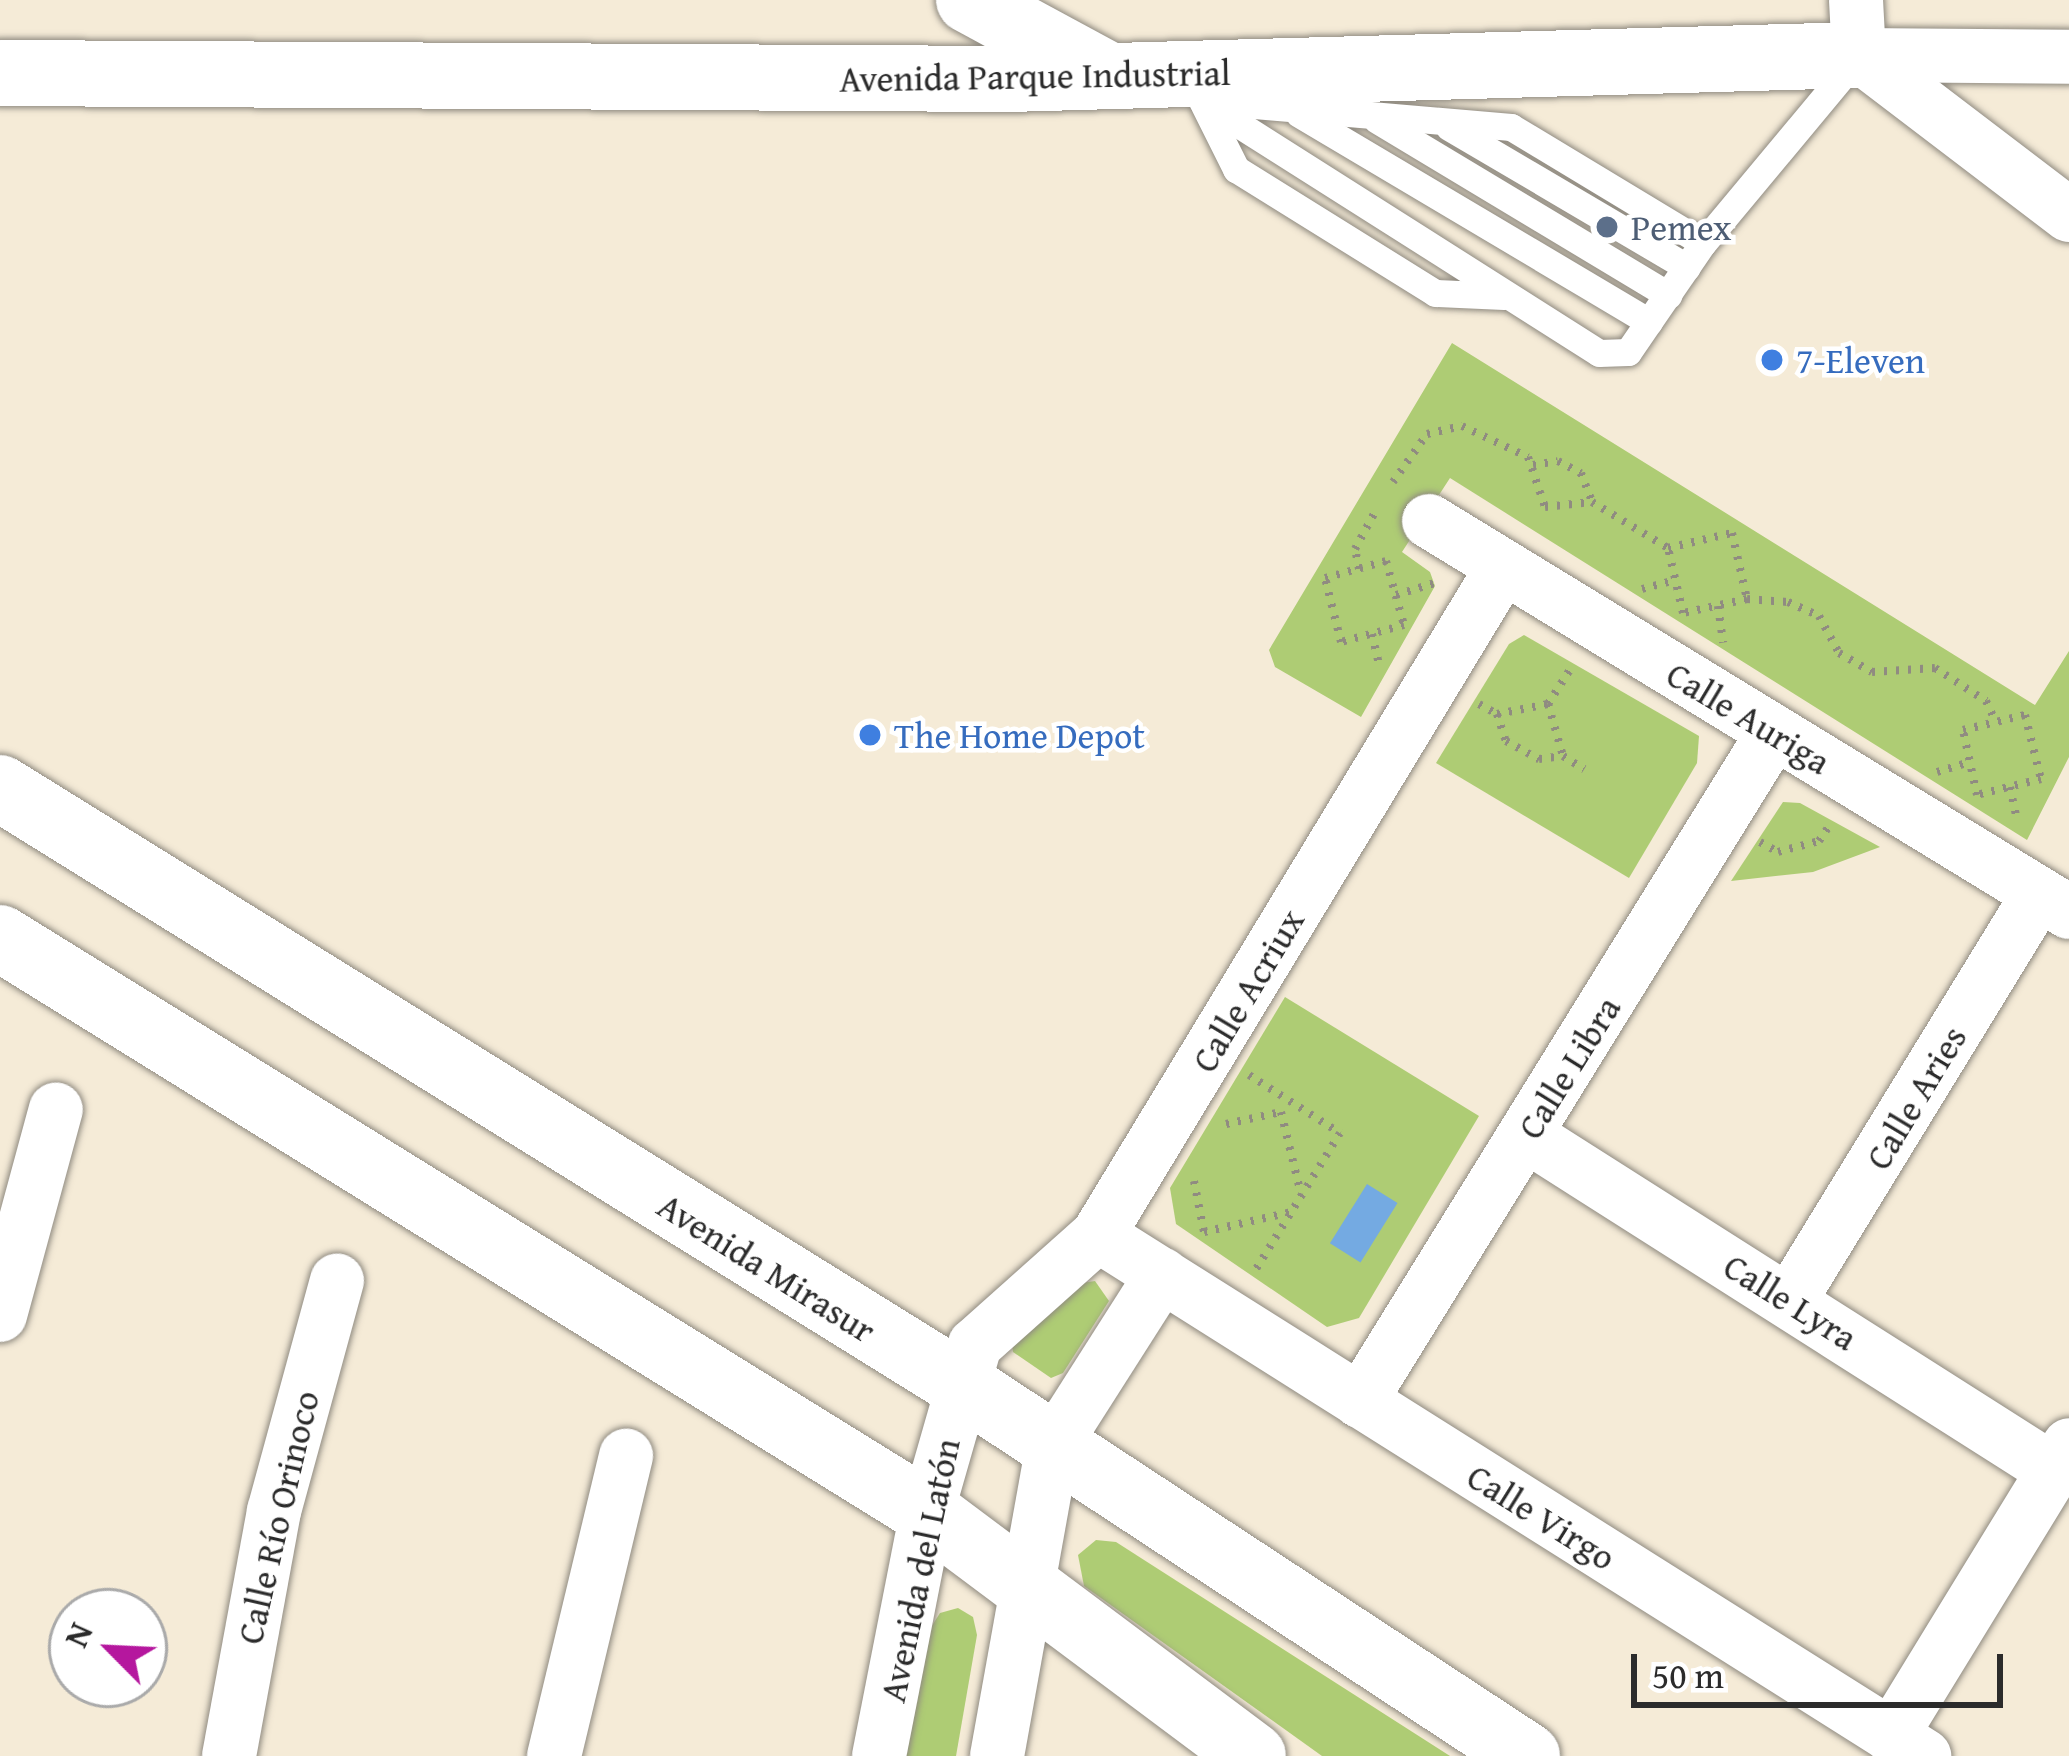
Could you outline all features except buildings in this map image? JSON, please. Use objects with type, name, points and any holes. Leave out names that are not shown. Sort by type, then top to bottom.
[{"type":"street","points":[[968,0],[1102,72]]},
{"type":"street","points":[[1857,28],[2069,215]]},
{"type":"street","name":"Avenida Parque Industrial","points":[[0,73],[733,80],[1102,72],[1857,28],[2069,57]]},
{"type":"street","name":"Calle Auriga","points":[[1429,521],[2054,903]]},
{"type":"street","name":"Calle Acriux","points":[[962,1385],[975,1345],[1098,1234],[1503,567]]},
{"type":"street","name":"Calle Libra","points":[[1360,1401],[1774,732]]},
{"type":"street","name":"Avenida Mirasur","points":[[0,788],[962,1385],[1527,1756]]},
{"type":"street","name":"Calle Aries","points":[[1790,1300],[2054,903]]},
{"type":"street","points":[[0,938],[927,1512],[1253,1756]]},
{"type":"street","points":[[0,1316],[56,1109]]},
{"type":"street","name":"Calle Lyra","points":[[1526,1135],[1790,1300],[2061,1457]]},
{"type":"street","name":"Calle Virgo","points":[[1098,1234],[1907,1746]]},
{"type":"street","points":[[997,1756],[1024,1582],[1053,1446],[1162,1275]]},
{"type":"street","name":"Calle Río Orinoco","points":[[230,1756],[274,1511],[337,1280]]},
{"type":"street","name":"Avenida del Latón","points":[[879,1756],[927,1512],[962,1385]]},
{"type":"street","points":[[554,1756],[626,1455]]},
{"type":"street","points":[[1907,1746],[2061,1457]]},
{"type":"lane","points":[[1202,101],[1599,353],[1628,352],[1857,28]]},
{"type":"lane","points":[[1102,72],[1202,101],[1511,128],[1703,243]]},
{"type":"lane","points":[[1290,108],[1649,322]]},
{"type":"lane","points":[[1368,115],[1668,295]]},
{"type":"lane","points":[[1440,122],[1687,267]]},
{"type":"path","points":[[1592,502],[1545,508],[1533,465],[1558,461],[1581,473],[1592,502],[1668,548],[1732,533],[1747,599]]},
{"type":"path","points":[[1668,548],[1683,613],[1747,599],[1767,606],[1788,602],[1819,616],[1839,653],[1872,672],[1935,668],[1986,700],[1996,722]]},
{"type":"path","points":[[1386,561],[1404,626],[1372,634],[1341,642],[1325,578],[1386,561]]},
{"type":"path","points":[[1626,594],[1676,580]]},
{"type":"path","points":[[1396,595],[1442,581]]},
{"type":"path","points":[[1718,606],[1725,656]]},
{"type":"path","points":[[1372,634],[1385,688]]},
{"type":"path","points":[[1579,655],[1548,704],[1497,714],[1506,741],[1539,759],[1563,756],[1584,769]]},
{"type":"path","points":[[1548,704],[1563,756]]},
{"type":"path","points":[[2025,715],[2041,779],[1977,795],[1963,730],[1996,722],[2025,715]]},
{"type":"path","points":[[1749,836],[1778,852],[1819,842],[1836,814]]},
{"type":"path","points":[[1235,1066],[1340,1133],[1250,1281]]},
{"type":"path","points":[[1218,1126],[1281,1112],[1302,1196]]},
{"type":"path","points":[[1191,1168],[1204,1232],[1292,1211]]},
{"type":"green space","points":[[1452,343],[2035,705],[2069,651],[2069,757],[2027,840],[1450,478],[1402,552],[1430,572],[1435,586],[1361,717],[1275,667],[1269,650]]},
{"type":"green space","points":[[1524,635],[1699,736],[1697,763],[1629,878],[1436,763],[1509,644]]},
{"type":"green space","points":[[1783,802],[1800,803],[1880,847],[1813,872],[1731,881]]},
{"type":"green space","points":[[1285,997],[1479,1116],[1359,1318],[1327,1327],[1176,1224],[1170,1188]]},
{"type":"green space","points":[[1095,1281],[1109,1301],[1063,1373],[1051,1378],[1013,1352],[1012,1343],[1082,1283]]},
{"type":"green space","points":[[1096,1540],[1116,1542],[1450,1756],[1322,1756],[1084,1586],[1078,1555]]},
{"type":"green space","points":[[958,1608],[973,1617],[977,1635],[956,1756],[905,1756],[928,1632],[940,1613]]},
{"type":"water","points":[[1367,1184],[1398,1203],[1360,1262],[1330,1243]]},
{"type":"place","name":"Pemex","points":[[1607,227]]},
{"type":"place","name":"7-Eleven","points":[[1772,360]]},
{"type":"place","name":"The Home Depot","points":[[870,735]]}]
